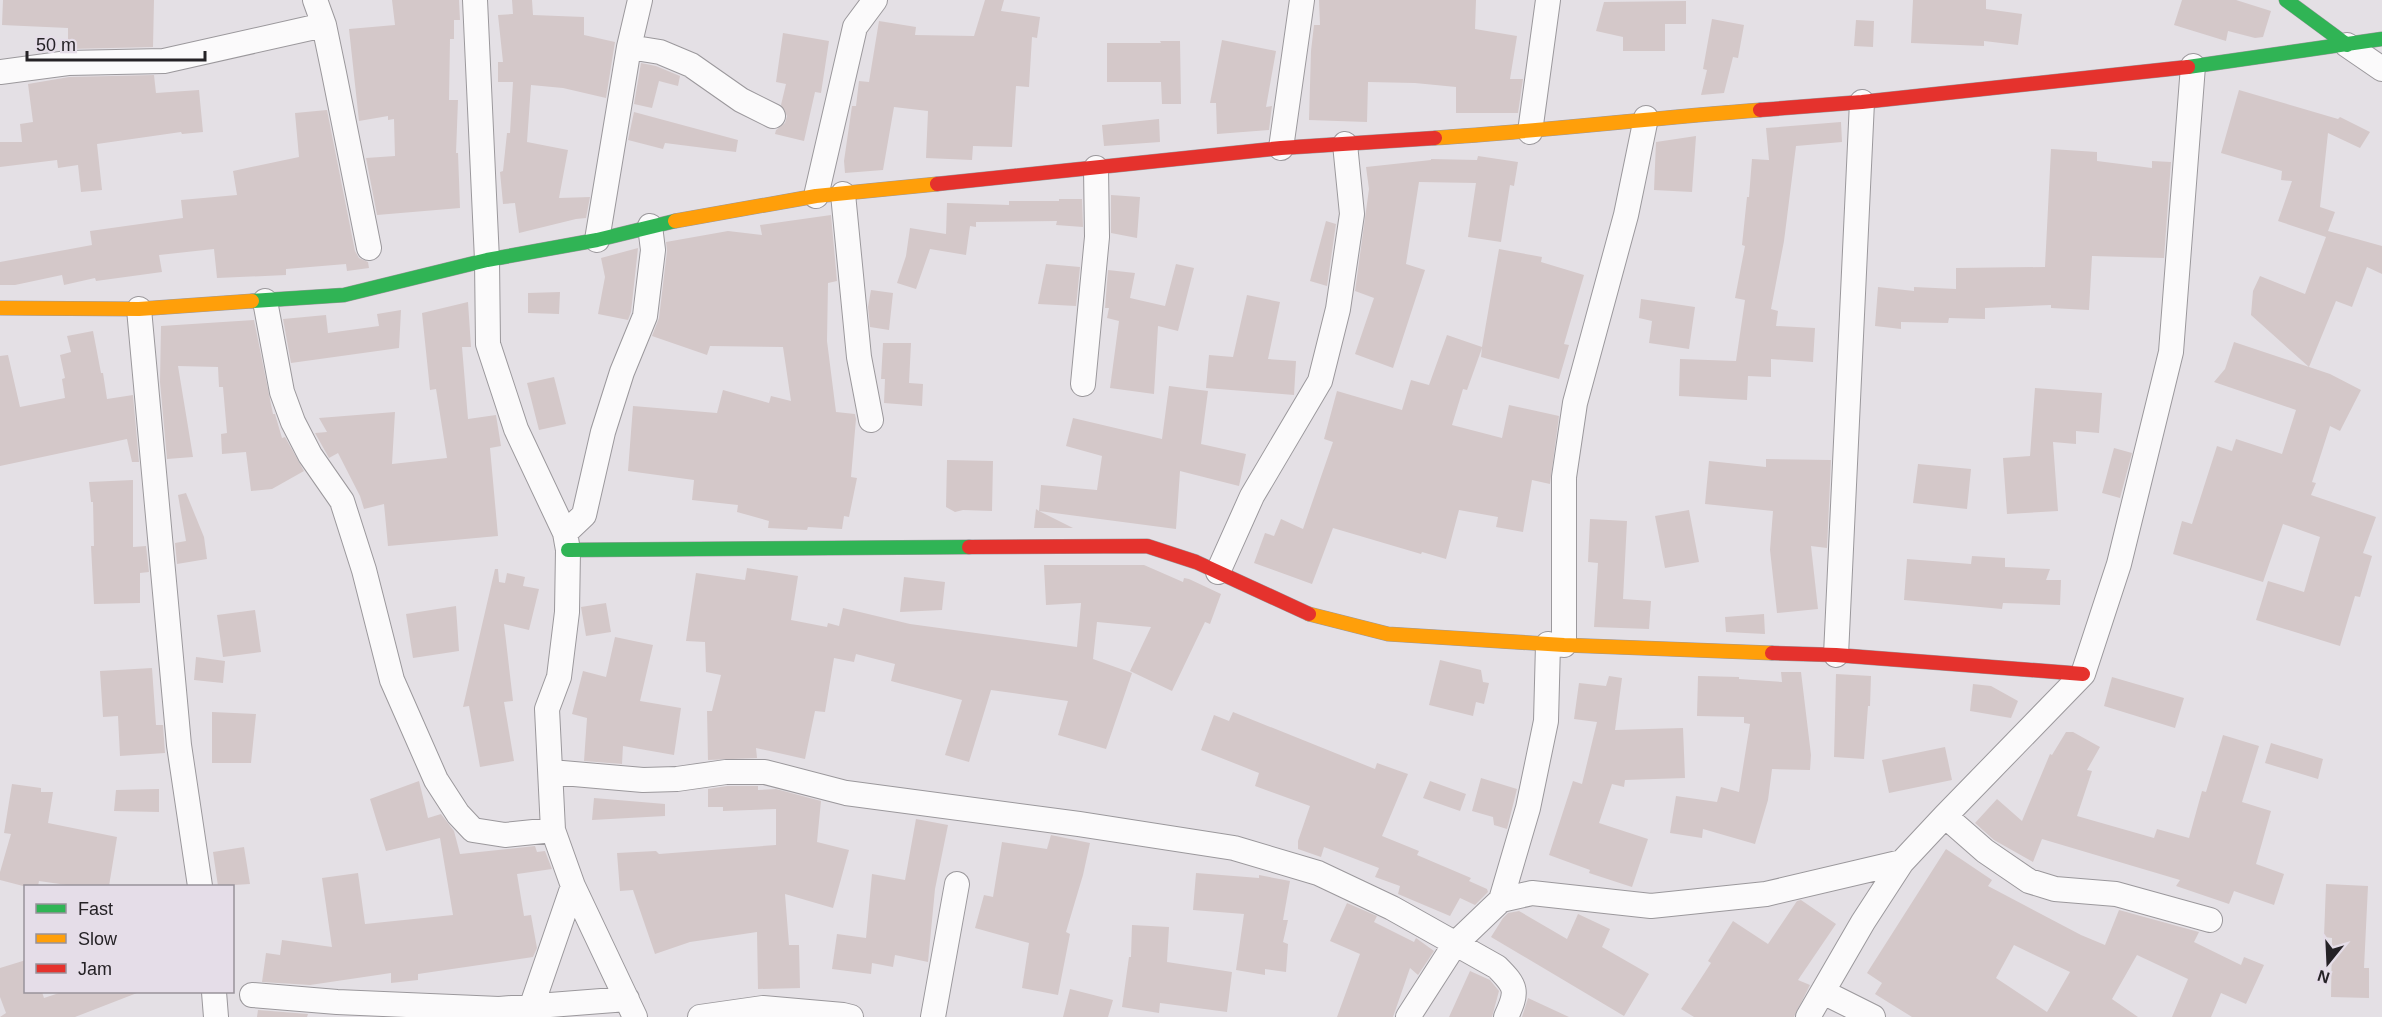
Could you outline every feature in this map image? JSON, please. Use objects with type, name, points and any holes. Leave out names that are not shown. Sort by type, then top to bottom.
[{"type":"street","points":[[315,0],[324,24],[369,248]]},
{"type":"street","points":[[252,995],[337,1002],[529,1011],[631,1008],[573,886],[553,830],[547,709],[559,678],[567,612],[567,541],[516,429],[488,344],[488,260],[476,0]]},
{"type":"street","points":[[597,240],[629,47],[640,0]]},
{"type":"street","points":[[816,196],[855,27],[875,0]]},
{"type":"street","points":[[1281,148],[1302,0]]},
{"type":"street","points":[[1530,132],[1548,0]]},
{"type":"street","points":[[2286,0],[2382,69]]},
{"type":"street","points":[[0,72],[68,63],[164,61],[324,24]]},
{"type":"street","points":[[0,308],[139,309],[344,295],[488,260],[597,240],[650,226],[816,196],[1281,148],[1530,132],[1646,118],[1862,102],[2193,66],[2382,39]]},
{"type":"street","points":[[629,47],[660,52],[691,65],[741,100],[773,116]]},
{"type":"street","points":[[1808,1017],[1863,922],[1902,862],[2083,674],[2119,564],[2171,352],[2193,66]]},
{"type":"street","points":[[1836,655],[1862,102]]},
{"type":"street","points":[[1408,1017],[1455,944],[1501,900],[1528,808],[1546,721],[1556,645],[1564,477],[1575,403],[1626,214],[1646,118]]},
{"type":"street","points":[[1218,572],[1252,496],[1320,381],[1338,309],[1352,214],[1345,144]]},
{"type":"street","points":[[1083,384],[1097,237],[1096,168]]},
{"type":"street","points":[[843,194],[858,357],[871,420]]},
{"type":"street","points":[[567,541],[584,515],[603,432],[622,372],[645,316],[653,250],[650,226]]},
{"type":"street","points":[[265,301],[282,392],[293,422],[310,455],[342,501],[364,570],[392,680],[436,780],[458,813],[473,830],[505,835],[553,830]]},
{"type":"street","points":[[139,309],[179,745],[200,885]]},
{"type":"street","points":[[567,541],[1146,546],[1196,562],[1307,613],[1388,634],[1556,645],[1836,655],[2083,674]]},
{"type":"street","points":[[550,772],[644,780],[677,779],[726,772],[765,772],[846,793],[1079,824],[1234,848],[1318,873],[1392,908],[1497,967],[1511,981],[1515,991],[1514,1001],[1506,1017]]},
{"type":"street","points":[[1944,816],[1985,851],[2029,881],[2055,889],[2116,894],[2210,920]]},
{"type":"street","points":[[1501,900],[1532,893],[1652,906],[1766,894],[1902,862]]},
{"type":"street","points":[[933,1017],[957,884]]},
{"type":"street","points":[[529,1011],[573,886]]},
{"type":"street","points":[[1824,992],[1873,1017]]},
{"type":"street","points":[[214,993],[216,1017]]},
{"type":"street","points":[[700,1017],[763,1008],[843,1014],[851,1017]]},
{"type":"building","points":[[3,0],[154,0],[153,47],[68,49],[68,28],[2,25]]},
{"type":"building","points":[[392,0],[459,0],[460,20],[454,20],[454,39],[450,39],[449,100],[458,100],[456,153],[458,153],[460,208],[377,215],[366,158],[395,156],[394,119],[388,120],[388,116],[359,121],[349,29],[395,25]]},
{"type":"building","points":[[512,0],[532,0],[533,15],[584,17],[584,35],[615,42],[606,98],[563,88],[531,85],[527,142],[568,150],[559,198],[590,197],[586,218],[519,233],[515,203],[503,204],[500,172],[503,171],[507,133],[510,133],[513,82],[498,82],[498,62],[503,62],[498,15],[513,14]]},
{"type":"building","points":[[985,0],[1004,0],[1001,11],[1040,17],[1037,38],[1032,37],[1029,87],[1016,86],[1012,147],[973,146],[972,160],[926,158],[928,111],[894,107],[883,170],[845,173],[844,161],[852,106],[856,106],[859,81],[869,82],[879,21],[916,27],[915,35],[974,36]]},
{"type":"building","points":[[1319,0],[1476,0],[1475,29],[1517,36],[1510,79],[1523,79],[1518,113],[1456,113],[1456,87],[1368,82],[1367,122],[1309,120],[1311,51],[1314,25],[1320,25]]},
{"type":"building","points":[[1913,0],[1986,0],[1986,9],[2022,14],[2018,45],[1984,41],[1984,46],[1911,43]]},
{"type":"building","points":[[2182,0],[2236,0],[2271,11],[2263,37],[2255,38],[2228,31],[2226,41],[2174,25]]},
{"type":"building","points":[[1686,1],[1686,24],[1665,24],[1665,51],[1623,51],[1623,37],[1596,31],[1604,2]]},
{"type":"building","points":[[1712,19],[1744,25],[1738,58],[1733,57],[1724,93],[1701,95],[1707,70],[1703,69]]},
{"type":"building","points":[[1856,20],[1874,21],[1873,47],[1854,46]]},
{"type":"building","points":[[783,33],[829,41],[821,93],[815,92],[804,141],[775,134],[776,130],[785,123],[787,116],[781,105],[786,84],[776,82]]},
{"type":"building","points":[[1222,40],[1276,51],[1266,107],[1272,106],[1269,130],[1217,134],[1216,103],[1210,103]]},
{"type":"building","points":[[1160,41],[1180,41],[1181,104],[1162,104],[1161,82],[1107,82],[1107,43],[1161,43]]},
{"type":"building","points":[[641,63],[656,66],[680,76],[678,86],[659,81],[652,108],[634,104]]},
{"type":"building","points":[[154,75],[156,93],[199,90],[203,132],[182,134],[181,132],[97,144],[102,190],[81,192],[78,165],[58,168],[57,160],[0,167],[0,142],[22,142],[20,124],[33,122],[28,84],[69,77]]},
{"type":"building","points":[[2239,90],[2338,119],[2340,117],[2370,132],[2360,148],[2328,133],[2320,207],[2335,212],[2328,231],[2382,246],[2382,274],[2367,267],[2352,307],[2336,301],[2309,367],[2251,315],[2253,291],[2260,276],[2305,294],[2326,237],[2278,221],[2292,181],[2281,180],[2282,171],[2221,153]]},
{"type":"building","points":[[327,110],[355,251],[359,258],[368,262],[369,268],[347,271],[346,264],[286,269],[286,275],[217,278],[214,249],[159,255],[162,272],[96,281],[95,278],[64,285],[62,275],[15,285],[0,285],[0,262],[92,245],[90,231],[183,218],[181,200],[237,195],[233,171],[299,157],[295,113]]},
{"type":"building","points":[[634,112],[738,140],[736,152],[665,143],[663,149],[628,140]]},
{"type":"building","points":[[1159,119],[1160,142],[1104,146],[1102,125]]},
{"type":"building","points":[[1841,122],[1842,142],[1796,146],[1784,241],[1771,309],[1778,311],[1776,326],[1815,328],[1813,362],[1771,359],[1771,377],[1748,376],[1747,400],[1679,396],[1680,359],[1736,361],[1745,300],[1735,298],[1745,246],[1742,245],[1747,197],[1749,197],[1752,159],[1769,160],[1766,128]]},
{"type":"building","points":[[1696,136],[1692,192],[1654,190],[1656,142]]},
{"type":"building","points":[[2051,149],[2097,152],[2097,161],[2152,168],[2152,161],[2171,162],[2164,258],[2092,256],[2089,310],[2051,308],[2051,305],[1985,308],[1985,319],[1949,318],[1948,323],[1901,322],[1901,329],[1875,326],[1878,287],[1914,291],[1914,287],[1956,289],[1956,268],[2045,267]]},
{"type":"building","points":[[1478,156],[1518,162],[1514,186],[1510,185],[1501,242],[1468,237],[1476,183],[1419,182],[1406,264],[1425,270],[1393,368],[1355,354],[1374,298],[1355,291],[1369,189],[1366,167],[1431,159],[1477,160]]},
{"type":"building","points":[[1111,195],[1140,197],[1137,238],[1111,233]]},
{"type":"building","points":[[1059,199],[1082,199],[1083,227],[1056,225],[1057,221],[976,222],[976,227],[970,226],[966,255],[930,249],[916,289],[897,283],[906,256],[910,228],[946,234],[947,203],[1009,205],[1009,201],[1059,201]]},
{"type":"building","points":[[831,215],[837,281],[828,283],[827,341],[836,412],[855,414],[856,419],[851,477],[857,478],[849,517],[844,516],[842,529],[768,528],[769,521],[737,512],[738,505],[692,500],[694,480],[628,471],[633,406],[717,413],[723,390],[769,403],[771,396],[791,401],[783,347],[710,346],[707,355],[652,336],[659,318],[667,251],[666,242],[728,231],[762,235],[760,225]]},
{"type":"building","points":[[1326,221],[1336,224],[1327,286],[1310,281]]},
{"type":"building","points":[[638,248],[631,312],[628,320],[598,314],[605,277],[601,258]]},
{"type":"building","points":[[1499,249],[1542,257],[1541,262],[1584,275],[1564,344],[1569,345],[1559,379],[1481,357],[1482,348],[1467,390],[1463,389],[1452,425],[1502,438],[1509,405],[1559,416],[1550,484],[1532,480],[1523,532],[1496,527],[1498,517],[1459,510],[1446,559],[1333,528],[1312,584],[1254,563],[1265,533],[1274,536],[1281,519],[1303,529],[1333,442],[1324,439],[1337,391],[1402,410],[1411,380],[1429,385],[1447,335],[1482,347]]},
{"type":"building","points":[[1046,264],[1080,267],[1076,306],[1038,304]]},
{"type":"building","points":[[1176,264],[1194,268],[1178,331],[1158,326],[1154,394],[1110,388],[1119,321],[1107,318],[1109,308],[1105,308],[1108,270],[1135,273],[1130,298],[1165,306]]},
{"type":"building","points":[[871,290],[893,293],[889,330],[870,327],[868,307]]},
{"type":"building","points":[[560,292],[559,314],[528,313],[528,293]]},
{"type":"building","points":[[1247,295],[1280,302],[1268,359],[1296,361],[1294,395],[1206,388],[1209,355],[1233,357]]},
{"type":"building","points":[[1641,299],[1695,307],[1689,349],[1649,343],[1652,321],[1639,318]]},
{"type":"building","points":[[468,302],[471,347],[462,347],[468,419],[496,415],[501,446],[490,448],[498,536],[388,546],[384,504],[364,509],[360,496],[338,453],[329,458],[315,433],[327,432],[319,418],[395,412],[392,464],[447,458],[436,389],[430,390],[422,313]]},
{"type":"building","points":[[401,310],[399,348],[291,363],[283,319],[326,315],[328,333],[379,326],[377,314]]},
{"type":"building","points":[[254,320],[273,414],[275,414],[282,438],[285,437],[304,471],[272,489],[251,491],[246,452],[222,454],[221,434],[227,433],[223,387],[219,387],[218,367],[178,366],[193,457],[167,459],[160,382],[161,326]]},
{"type":"building","points":[[93,331],[107,399],[133,395],[139,462],[132,462],[127,439],[0,466],[0,356],[8,355],[20,407],[65,398],[62,379],[65,378],[60,355],[71,352],[67,336]]},
{"type":"building","points":[[2234,342],[2330,374],[2361,390],[2340,431],[2330,426],[2312,482],[2316,483],[2311,495],[2376,517],[2363,553],[2372,556],[2360,597],[2355,596],[2340,646],[2256,620],[2268,581],[2304,592],[2320,537],[2283,524],[2263,582],[2173,554],[2182,521],[2192,524],[2217,446],[2232,451],[2236,439],[2282,454],[2296,410],[2214,382],[2225,369]]},
{"type":"building","points":[[883,343],[911,343],[909,383],[923,384],[922,406],[884,403],[885,379],[881,379]]},
{"type":"building","points":[[554,377],[566,424],[539,430],[527,383]]},
{"type":"building","points":[[1169,386],[1208,391],[1201,444],[1246,454],[1239,486],[1180,471],[1176,529],[1039,511],[1041,485],[1097,490],[1102,456],[1066,446],[1073,418],[1162,439]]},
{"type":"building","points":[[2035,388],[2102,393],[2099,433],[2076,431],[2076,444],[2053,442],[2058,511],[2007,514],[2003,458],[2030,456]]},
{"type":"building","points":[[2114,448],[2132,453],[2120,498],[2102,493]]},
{"type":"building","points":[[1766,459],[1831,460],[1827,548],[1811,546],[1818,609],[1777,613],[1770,550],[1773,511],[1705,504],[1709,461],[1766,467]]},
{"type":"building","points":[[947,460],[993,461],[992,511],[955,512],[946,507]]},
{"type":"building","points":[[1918,464],[1971,469],[1967,509],[1913,503]]},
{"type":"building","points":[[133,480],[133,547],[146,546],[149,572],[140,573],[140,603],[94,604],[91,546],[94,546],[93,502],[91,502],[89,482]]},
{"type":"building","points":[[186,493],[204,537],[207,559],[177,564],[175,543],[186,541],[178,495]]},
{"type":"building","points":[[1036,509],[1073,528],[1034,528]]},
{"type":"building","points":[[1689,510],[1699,562],[1665,568],[1655,516]]},
{"type":"building","points":[[1590,519],[1627,521],[1623,599],[1651,601],[1649,629],[1594,627],[1598,563],[1588,562]]},
{"type":"building","points":[[1972,556],[2005,558],[2005,567],[2050,569],[2046,580],[2061,580],[2060,605],[2003,603],[2002,609],[1904,600],[1907,559],[1971,564]]},
{"type":"building","points":[[1044,565],[1144,565],[1183,582],[1184,578],[1189,579],[1221,594],[1210,624],[1205,622],[1172,691],[1130,671],[1151,627],[1097,622],[1093,659],[1132,673],[1106,749],[1058,735],[1068,701],[991,690],[969,762],[945,755],[962,700],[891,681],[895,664],[856,654],[854,662],[834,658],[825,712],[815,711],[805,759],[756,748],[757,758],[708,760],[707,711],[712,711],[721,675],[706,672],[705,642],[686,641],[696,573],[745,580],[747,568],[798,576],[791,620],[827,627],[828,623],[839,626],[843,608],[910,624],[1077,647],[1081,603],[1046,605]]},
{"type":"building","points":[[495,569],[498,569],[499,582],[505,583],[507,573],[525,577],[523,586],[539,589],[529,630],[504,624],[513,701],[504,702],[514,761],[480,767],[469,706],[463,707]]},
{"type":"building","points":[[904,577],[945,582],[942,610],[900,612]]},
{"type":"building","points":[[606,603],[611,632],[586,636],[581,607]]},
{"type":"building","points":[[456,606],[459,651],[413,658],[406,614]]},
{"type":"building","points":[[255,610],[261,652],[223,657],[217,615]]},
{"type":"building","points":[[1764,614],[1765,634],[1726,632],[1725,617]]},
{"type":"building","points":[[615,637],[653,645],[640,701],[681,708],[674,755],[623,746],[622,764],[584,761],[587,718],[572,714],[583,671],[606,677]]},
{"type":"building","points":[[196,657],[225,661],[223,683],[194,680]]},
{"type":"building","points":[[1440,660],[1481,670],[1483,682],[1489,683],[1484,704],[1476,702],[1473,716],[1429,705]]},
{"type":"building","points":[[152,668],[156,725],[163,725],[165,753],[120,756],[118,716],[103,717],[100,671]]},
{"type":"building","points":[[1781,672],[1801,672],[1811,755],[1810,770],[1772,769],[1768,800],[1755,844],[1703,829],[1702,838],[1670,833],[1676,796],[1717,802],[1721,787],[1739,792],[1750,724],[1744,723],[1744,717],[1697,716],[1698,676],[1739,677],[1739,679],[1782,682]]},
{"type":"building","points":[[1836,674],[1871,676],[1864,759],[1834,757]]},
{"type":"building","points":[[1609,676],[1622,678],[1615,730],[1683,728],[1685,778],[1625,780],[1624,787],[1612,784],[1599,823],[1648,839],[1632,887],[1589,873],[1590,870],[1549,855],[1573,781],[1582,784],[1597,722],[1574,719],[1579,683],[1606,686]]},
{"type":"building","points":[[2112,677],[2184,698],[2175,728],[2104,706]]},
{"type":"building","points":[[1973,684],[1991,686],[2018,701],[2011,718],[1970,711]]},
{"type":"building","points":[[212,712],[256,714],[251,763],[212,763]]},
{"type":"building","points":[[1233,712],[1375,769],[1377,763],[1408,774],[1382,836],[1419,851],[1417,855],[1471,878],[1469,881],[1487,889],[1488,892],[1475,905],[1460,898],[1450,916],[1398,894],[1400,886],[1375,877],[1379,868],[1324,847],[1321,857],[1298,849],[1298,841],[1310,806],[1255,786],[1259,773],[1201,750],[1214,715],[1229,721]]},
{"type":"building","points":[[2066,732],[2073,732],[2100,747],[2087,770],[2092,771],[2077,816],[2154,838],[2157,829],[2189,838],[2202,791],[2206,792],[2223,735],[2259,746],[2242,802],[2271,811],[2256,864],[2284,874],[2274,905],[2234,891],[2229,904],[2176,886],[2180,880],[2042,839],[2033,862],[1994,840],[1975,823],[1997,799],[2022,821],[2050,754],[2052,755]]},
{"type":"building","points":[[2271,743],[2323,759],[2318,779],[2265,763]]},
{"type":"building","points":[[1945,747],[1952,780],[1889,793],[1882,760]]},
{"type":"building","points":[[1481,778],[1517,789],[1507,829],[1494,825],[1493,817],[1472,811]]},
{"type":"building","points":[[419,781],[428,818],[441,814],[454,831],[460,854],[535,846],[537,852],[545,851],[552,869],[517,874],[524,916],[531,915],[537,948],[533,957],[418,974],[418,980],[391,983],[391,973],[310,985],[262,982],[266,953],[280,955],[282,940],[332,947],[322,878],[358,873],[365,924],[453,915],[440,838],[386,851],[370,799]]},
{"type":"building","points":[[1430,781],[1466,794],[1460,811],[1423,798]]},
{"type":"building","points":[[12,784],[41,788],[41,792],[53,792],[48,823],[117,837],[109,885],[67,885],[39,881],[38,885],[23,886],[0,880],[0,872],[11,834],[4,833]]},
{"type":"building","points":[[727,786],[758,786],[758,790],[776,789],[821,801],[817,842],[849,850],[833,908],[785,894],[789,945],[799,945],[800,988],[758,989],[757,932],[690,942],[655,954],[633,890],[620,891],[617,853],[656,851],[659,854],[776,845],[776,809],[723,811],[723,807],[708,807],[708,789]]},
{"type":"building","points":[[159,789],[159,812],[114,811],[116,790]]},
{"type":"building","points":[[594,798],[665,804],[665,816],[592,820]]},
{"type":"building","points":[[916,819],[948,825],[935,889],[928,962],[895,955],[893,967],[872,963],[871,974],[832,969],[837,934],[866,938],[872,874],[905,880]]},
{"type":"building","points":[[1051,835],[1090,843],[1066,932],[1070,934],[1058,995],[1022,988],[1029,943],[975,928],[984,895],[993,897],[1002,842],[1047,849]]},
{"type":"building","points":[[244,847],[250,884],[218,885],[213,852]]},
{"type":"building","points":[[1946,849],[1992,880],[1988,886],[2081,935],[2105,945],[2119,910],[2199,932],[2194,942],[2241,965],[2244,957],[2264,965],[2246,1004],[2221,993],[2211,1017],[2172,1017],[2188,979],[2137,955],[2112,999],[2138,1017],[1912,1017],[1875,994],[1882,983],[1867,973]],"holes":[[[2014,945],[2070,972],[2047,1012],[1996,978]]]},
{"type":"building","points":[[1196,873],[1259,878],[1259,875],[1290,881],[1283,920],[1288,920],[1283,942],[1288,944],[1286,972],[1265,969],[1265,975],[1236,970],[1244,914],[1193,910]]},
{"type":"building","points":[[2326,884],[2368,886],[2364,968],[2369,968],[2369,998],[2331,997],[2332,938],[2324,937]]},
{"type":"building","points":[[1801,900],[1836,924],[1798,980],[1810,985],[1794,1017],[1694,1017],[1681,1009],[1711,963],[1708,961],[1733,921],[1768,944],[1797,901]]},
{"type":"building","points":[[1347,903],[1377,916],[1374,922],[1414,942],[1416,938],[1434,951],[1418,975],[1410,968],[1393,1017],[1337,1017],[1360,954],[1330,941]]},
{"type":"building","points":[[1519,911],[1567,939],[1578,914],[1610,929],[1602,947],[1649,974],[1624,1016],[1491,937],[1508,913]]},
{"type":"building","points":[[1132,925],[1169,927],[1167,962],[1232,972],[1227,1012],[1160,1003],[1159,1013],[1122,1007],[1129,957],[1131,957]]},
{"type":"building","points":[[24,961],[24,993],[42,993],[44,998],[59,993],[137,993],[75,1017],[0,1017],[6,1013],[0,997],[0,968]]},
{"type":"building","points":[[1470,971],[1490,980],[1499,991],[1492,1017],[1449,1017]]},
{"type":"building","points":[[1070,989],[1113,1000],[1108,1017],[1063,1017]]},
{"type":"building","points":[[1528,998],[1569,1017],[1522,1017]]},
{"type":"building","points":[[258,1010],[308,1014],[307,1017],[257,1017]]},
{"type":"traffic: fast","points":[[2286,0],[2347,45]]},
{"type":"traffic: fast","points":[[2188,67],[2382,39]]},
{"type":"traffic: fast","points":[[252,301],[344,295],[487,260],[597,240],[675,221]]},
{"type":"traffic: fast","points":[[568,550],[969,547]]},
{"type":"traffic: slow","points":[[1435,138],[1760,110]]},
{"type":"traffic: slow","points":[[675,221],[816,196],[937,184]]},
{"type":"traffic: slow","points":[[0,308],[139,309],[252,301]]},
{"type":"traffic: slow","points":[[1309,614],[1388,634],[1564,645],[1772,653]]},
{"type":"traffic: jam","points":[[1760,110],[1862,102],[2188,67]]},
{"type":"traffic: jam","points":[[937,184],[1281,148],[1435,138]]},
{"type":"traffic: jam","points":[[969,547],[1147,546],[1196,562],[1309,614]]},
{"type":"traffic: jam","points":[[1772,653],[1836,655],[2083,674]]}]
